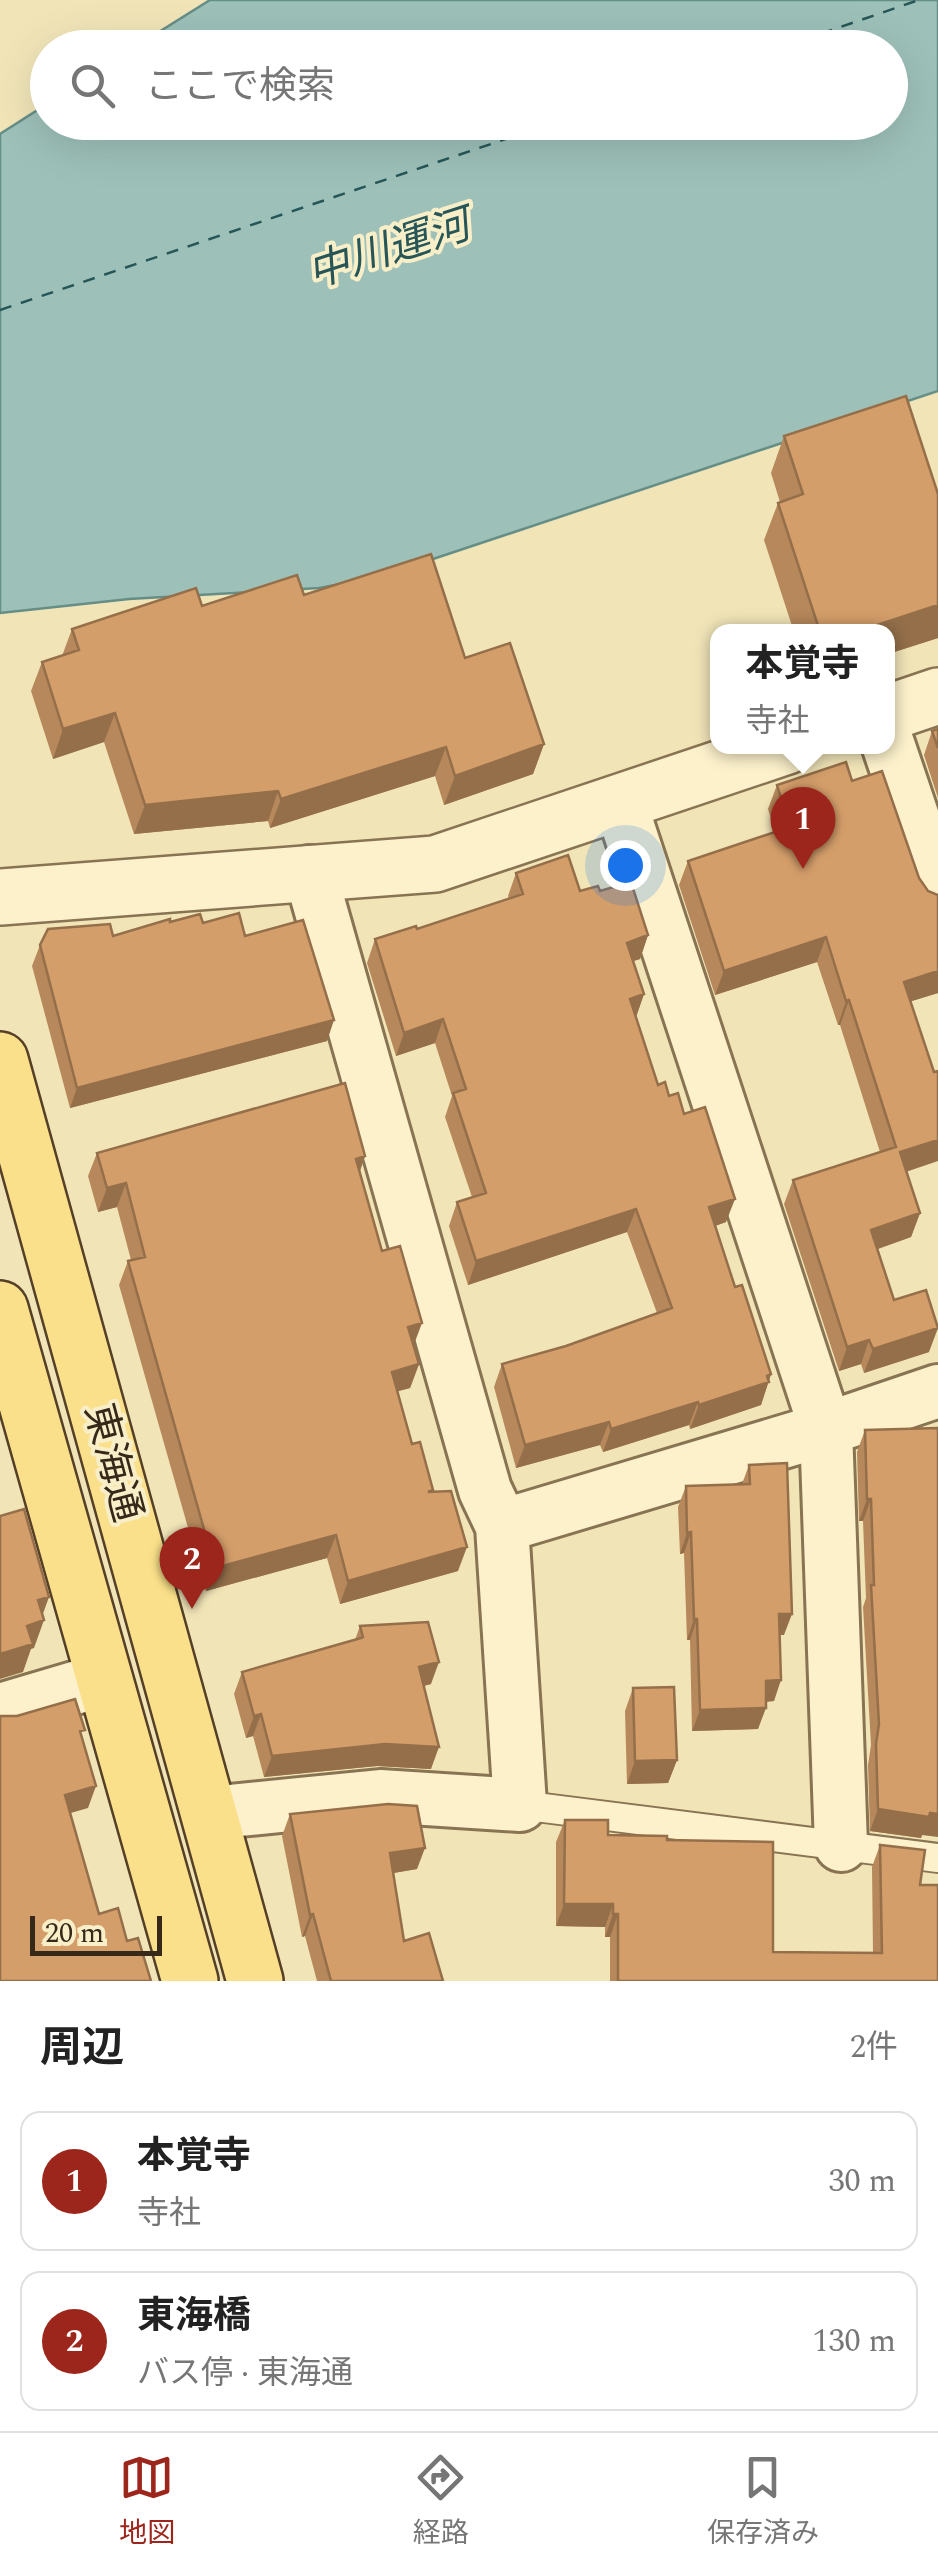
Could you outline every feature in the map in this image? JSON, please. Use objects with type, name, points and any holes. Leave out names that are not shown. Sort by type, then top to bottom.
[{"type":"main road","name":"東海通","points":[[0,1060],[255,1981]]},
{"type":"main road","points":[[0,1308],[190,1981]]},
{"type":"street","points":[[895,710],[938,696]]},
{"type":"street","points":[[0,897],[435,864],[763,754]]},
{"type":"street","points":[[891,754],[938,892]]},
{"type":"street","points":[[620,802],[826,1429],[841,1845]]},
{"type":"street","points":[[209,1814],[380,1796],[520,1805],[502,1526],[485,1490],[310,872]]},
{"type":"street","points":[[502,1526],[826,1429],[938,1391]]},
{"type":"street","points":[[0,1710],[105,1679]]},
{"type":"lane","points":[[520,1805],[938,1858]]},
{"type":"water","name":"中川運河","points":[[210,0],[938,0],[938,391],[379,577],[319,588],[129,599],[0,613],[0,134],[30,115],[30,140],[908,140],[908,30],[162,30]]},
{"type":"building","points":[[906,396],[938,494],[938,605],[880,624],[817,624],[778,503],[803,494],[784,436]]},
{"type":"building","points":[[431,554],[465,658],[510,643],[544,744],[455,776],[446,747],[281,799],[278,791],[145,805],[115,713],[63,729],[42,662],[79,650],[72,629],[196,588],[202,606],[297,575],[304,595]]},
{"type":"building","points":[[846,762],[852,781],[882,771],[919,878],[928,891],[938,895],[938,971],[904,982],[934,1072],[938,1071],[938,1140],[900,1152],[920,1213],[871,1230],[894,1300],[926,1290],[938,1328],[873,1349],[869,1340],[847,1347],[793,1180],[896,1147],[826,937],[724,971],[688,861],[790,827],[777,785]]},
{"type":"building","points":[[568,855],[580,891],[598,886],[600,891],[631,882],[648,935],[627,943],[644,994],[630,999],[658,1085],[665,1082],[669,1096],[678,1093],[684,1114],[705,1107],[735,1199],[709,1207],[735,1287],[742,1285],[771,1374],[767,1376],[769,1382],[699,1405],[698,1402],[611,1429],[609,1422],[525,1445],[502,1364],[672,1308],[636,1209],[476,1261],[457,1202],[486,1193],[453,1093],[466,1089],[443,1019],[404,1033],[375,939],[523,894],[516,873]]},
{"type":"building","points":[[239,913],[245,936],[303,920],[334,1020],[77,1088],[40,945],[48,929],[110,924],[113,936],[170,919],[200,914],[203,923]]},
{"type":"building","points":[[345,1083],[365,1156],[356,1159],[382,1251],[400,1246],[422,1323],[408,1327],[419,1364],[392,1372],[412,1444],[420,1442],[433,1490],[428,1492],[451,1491],[467,1547],[348,1581],[336,1535],[215,1568],[128,1261],[145,1257],[126,1183],[107,1188],[97,1153]]},
{"type":"building","points":[[938,1428],[938,1814],[930,1813],[929,1817],[878,1809],[879,1724],[865,1430]]},
{"type":"building","points":[[787,1463],[792,1614],[779,1614],[781,1680],[766,1681],[766,1708],[700,1710],[686,1486],[750,1484],[749,1465]]},
{"type":"building","points":[[24,1509],[49,1597],[38,1600],[44,1620],[27,1626],[33,1644],[0,1654],[0,1516]]},
{"type":"building","points":[[428,1622],[439,1662],[419,1667],[439,1747],[385,1744],[272,1756],[261,1714],[254,1716],[242,1672],[361,1638],[360,1626]]},
{"type":"building","points":[[674,1687],[677,1760],[635,1761],[633,1688]]},
{"type":"building","points":[[75,1699],[96,1786],[65,1795],[99,1914],[118,1908],[127,1941],[138,1938],[151,1981],[0,1981],[0,1716],[17,1716]]},
{"type":"building","points":[[388,1804],[417,1806],[425,1848],[390,1853],[404,1941],[429,1933],[443,1981],[331,1981],[313,1914],[310,1915],[290,1814]]},
{"type":"building","points":[[565,1820],[608,1820],[608,1835],[773,1842],[773,1952],[882,1953],[880,1845],[925,1850],[920,1885],[938,1885],[938,1981],[618,1981],[618,1914],[613,1914],[613,1904],[564,1904]]},
{"type":"ferry route","points":[[832,30],[919,0]]},
{"type":"ferry route","points":[[0,310],[503,140]]},
{"type":"place","name":"本覚寺","points":[[803,869]]},
{"type":"place","name":"東海橋","points":[[192,1609]]}]
